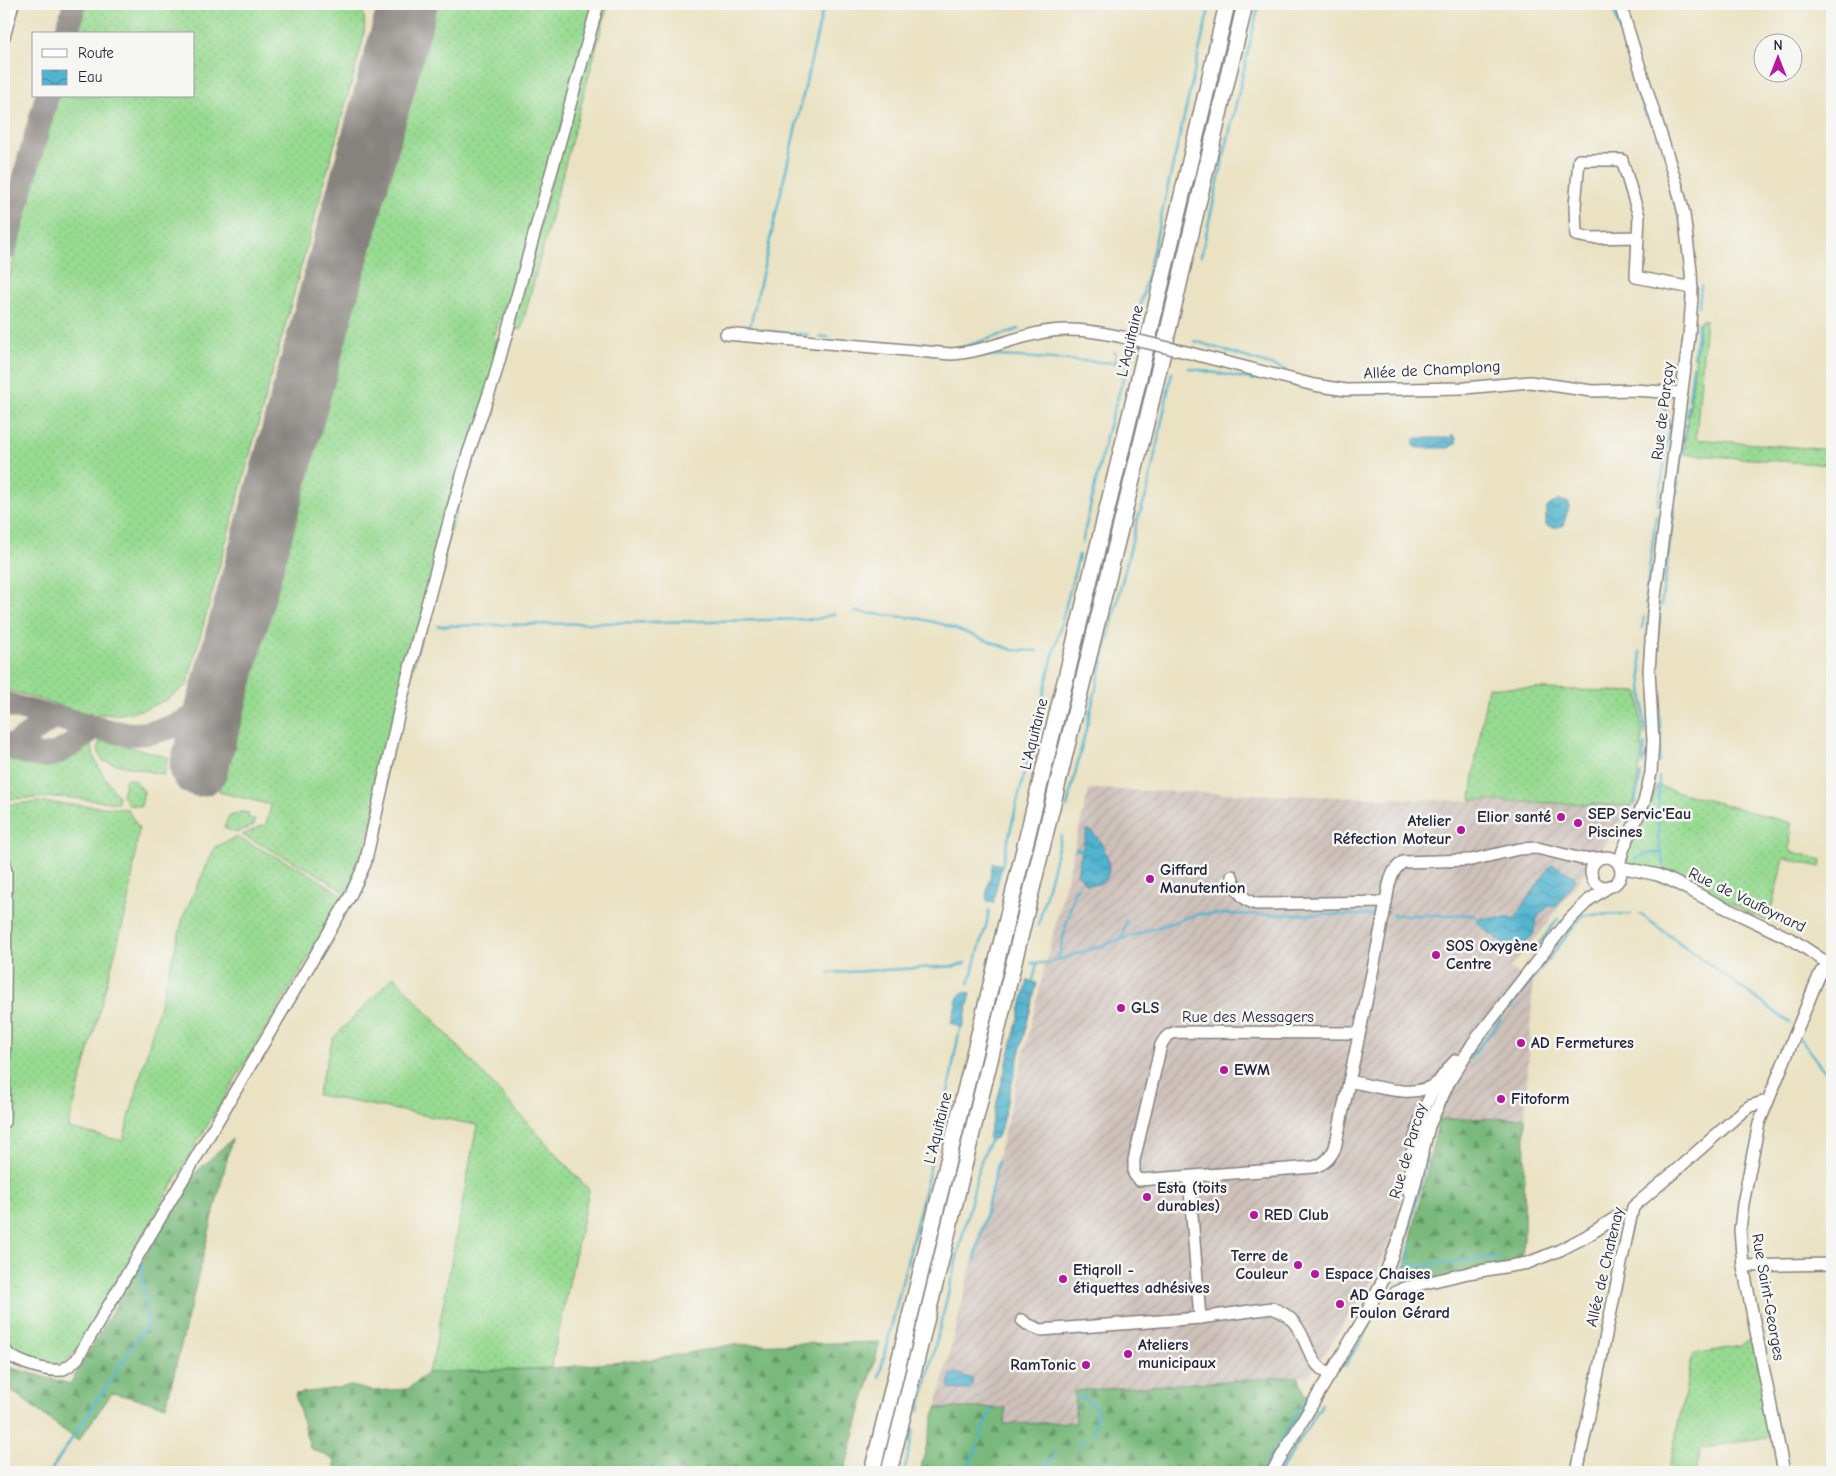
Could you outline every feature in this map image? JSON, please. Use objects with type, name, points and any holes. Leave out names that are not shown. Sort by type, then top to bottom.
[{"type":"highway","name":"L'Aquitaine","points":[[872,1472],[1132,408],[1227,4]]},
{"type":"highway","points":[[889,1472],[1151,403],[1245,4]]},
{"type":"street","points":[[4,38],[13,4]]},
{"type":"street","points":[[4,1348],[5,1352],[16,1360],[51,1369],[61,1370],[70,1366],[77,1358],[349,898],[365,864],[400,705],[452,509],[468,454],[494,379],[598,4]]},
{"type":"street","name":"Rue de Parçay","points":[[1620,4],[1679,193],[1687,233],[1692,288],[1682,393],[1653,612],[1649,671],[1653,741],[1652,773],[1644,802],[1623,850],[1620,866]]},
{"type":"street","points":[[1637,237],[1592,238],[1576,235],[1575,206],[1578,160],[1622,160],[1639,216],[1636,277],[1692,288]]},
{"type":"street","name":"Allée de Champlong","points":[[726,334],[951,354],[974,352],[1029,336],[1054,331],[1090,331],[1186,352],[1314,385],[1346,390],[1465,388],[1530,382],[1592,391],[1632,390],[1682,393]]},
{"type":"street","name":"Rue de Parçay","points":[[1601,858],[1616,849],[1633,827]]},
{"type":"street","points":[[1200,1318],[1189,1176],[1314,1167],[1324,1163],[1331,1156],[1335,1148],[1392,873],[1396,867],[1403,862],[1470,860],[1537,848],[1582,859],[1601,858],[1613,858],[1620,866],[1621,874],[1614,884],[1601,886],[1593,880],[1591,874],[1593,864],[1601,858]]},
{"type":"street","points":[[1560,853],[1591,874]]},
{"type":"street","points":[[4,860],[6,872],[4,1122]]},
{"type":"street","name":"Rue de Vaufoynard","points":[[1620,866],[1658,875],[1672,881],[1793,940],[1831,963]]},
{"type":"street","name":"Rue de Parcay","points":[[1407,1210],[1421,1159],[1430,1101],[1569,920],[1584,897],[1591,874]]},
{"type":"street","points":[[1232,876],[1235,886],[1242,896],[1256,904],[1386,902]]},
{"type":"street","name":"Rue de Vaufoynard","points":[[1614,884],[1643,877],[1672,881]]},
{"type":"street","name":"Rue de Parcay","points":[[1569,920],[1589,900],[1614,884]]},
{"type":"street","name":"Rue Saint-Georges","points":[[1784,1472],[1743,1266],[1740,1230],[1742,1204],[1757,1130],[1767,1101],[1816,983],[1831,963]]},
{"type":"street","name":"Rue des Messagers","points":[[1189,1176],[1138,1180],[1134,1174],[1134,1160],[1165,1037],[1170,1034],[1359,1033]]},
{"type":"street","name":"Rue de Parcay","points":[[1407,1210],[1410,1158],[1430,1101],[1438,1082],[1449,1066],[1473,1043]]},
{"type":"street","points":[[1349,1081],[1404,1092],[1430,1101]]},
{"type":"street","points":[[1404,1092],[1431,1087],[1438,1082]]},
{"type":"street","points":[[1419,1090],[1430,1101]]},
{"type":"street","name":"Allée de Chatenay","points":[[1577,1472],[1626,1211],[1673,1173],[1742,1111],[1750,1106],[1767,1101]]},
{"type":"street","points":[[1272,1472],[1365,1316],[1378,1290],[1401,1232],[1407,1210]]},
{"type":"street","points":[[1396,1292],[1404,1288],[1468,1273],[1528,1263],[1585,1237],[1626,1211]]},
{"type":"street","points":[[1743,1266],[1832,1264]]},
{"type":"street","points":[[1022,1320],[1041,1330],[1200,1318],[1266,1307],[1282,1311],[1296,1323],[1318,1367],[1330,1375]]},
{"type":"shaded area","points":[[1089,789],[1633,806],[1540,933],[1510,968],[1533,984],[1525,1118],[1416,1118],[1402,1166],[1398,1217],[1377,1273],[1309,1376],[1074,1391],[1076,1422],[1004,1424],[1006,1408],[936,1408]]},
{"type":"green space","points":[[82,4],[359,4],[365,23],[362,44],[187,685],[166,700],[142,710],[115,715],[85,713],[4,689],[4,297],[57,98],[195,98],[195,32],[75,32]]},
{"type":"green space","points":[[435,4],[595,4],[514,297],[504,305],[494,337],[501,347],[363,851],[355,877],[346,893],[314,872],[242,835],[266,824],[271,805],[219,792]]},
{"type":"green space","points":[[601,4],[608,4],[521,330],[515,329],[512,325]]},
{"type":"green space","points":[[1700,320],[1706,320],[1696,439],[1832,450],[1832,465],[1684,454]]},
{"type":"green space","points":[[1488,687],[1639,692],[1642,755],[1633,806],[1471,800]]},
{"type":"green space","points":[[100,739],[168,757],[164,775],[103,761],[98,750]]},
{"type":"green space","points":[[85,740],[90,741],[97,764],[118,796],[118,803],[63,797],[4,799],[4,755],[41,765]]},
{"type":"green space","points":[[126,779],[133,779],[144,791],[141,806],[129,805],[122,795]]},
{"type":"green space","points":[[1657,786],[1791,823],[1790,851],[1822,860],[1820,867],[1784,858],[1768,921],[1668,874],[1629,865],[1626,857]]},
{"type":"green space","points":[[37,802],[127,809],[139,828],[129,901],[68,1128],[123,1141],[184,915],[215,847],[236,837],[307,872],[345,897],[195,1146],[76,1351],[66,1361],[58,1364],[48,1364],[20,1358],[4,1341],[4,805]]},
{"type":"green space","points":[[241,812],[249,813],[248,818],[255,819],[254,825],[237,833],[224,828],[228,817]]},
{"type":"green space","points":[[394,976],[589,1190],[551,1368],[427,1373],[433,1359],[477,1125],[317,1095],[333,1038]]},
{"type":"green space","points":[[1525,1118],[1524,1241],[1520,1265],[1404,1288],[1405,1265],[1439,1119]]},
{"type":"green space","points":[[232,1139],[166,1406],[112,1393],[78,1441],[4,1385],[4,1366],[70,1384],[192,1176]]},
{"type":"green space","points":[[1757,1332],[1777,1435],[1700,1449],[1695,1472],[1668,1472],[1693,1354],[1741,1346]]},
{"type":"green space","points":[[880,1342],[844,1472],[335,1472],[335,1460],[310,1448],[295,1394],[351,1386],[372,1391],[408,1389],[427,1373],[551,1368],[656,1359],[730,1345]]},
{"type":"green space","points":[[1298,1376],[1308,1402],[1262,1472],[920,1472],[936,1408],[1006,1408],[1004,1424],[1076,1422],[1074,1391]]},
{"type":"water","points":[[1453,435],[1456,438],[1456,443],[1449,448],[1418,448],[1414,446],[1414,440],[1417,438],[1449,438]]},
{"type":"water","points":[[1561,500],[1569,503],[1563,525],[1550,527],[1546,525],[1547,508]]},
{"type":"water","points":[[1087,830],[1096,836],[1106,854],[1108,873],[1105,880],[1098,884],[1086,884],[1077,873]]},
{"type":"water","points":[[993,863],[1002,865],[993,903],[988,902],[986,896]]},
{"type":"water","points":[[1553,865],[1574,876],[1575,880],[1557,905],[1549,906],[1539,915],[1536,921],[1535,932],[1515,953],[1477,923],[1477,920],[1481,918],[1515,918],[1550,866]]},
{"type":"water","points":[[1028,980],[1037,983],[1000,1131],[996,1138],[990,1140],[988,1137]]},
{"type":"water","points":[[963,992],[971,993],[963,1027],[960,1029],[957,1025],[951,1023],[958,997]]},
{"type":"water","points":[[956,1373],[973,1379],[971,1388],[968,1390],[950,1389],[951,1376]]},
{"type":"waterway","points":[[750,327],[824,4]]},
{"type":"waterway","points":[[1138,316],[1210,4]]},
{"type":"waterway","points":[[1201,256],[1259,4]]},
{"type":"waterway","points":[[1612,4],[1646,117]]},
{"type":"waterway","points":[[1699,306],[1701,286]]},
{"type":"waterway","points":[[1694,357],[1698,323]]},
{"type":"waterway","points":[[944,348],[963,347],[1019,329]]},
{"type":"waterway","points":[[752,330],[809,335]]},
{"type":"waterway","points":[[820,337],[828,337]]},
{"type":"waterway","points":[[1195,341],[1286,370]]},
{"type":"waterway","points":[[984,355],[1116,363],[1115,352]]},
{"type":"waterway","points":[[1082,543],[1107,433],[1130,356]]},
{"type":"waterway","points":[[1689,400],[1693,366]]},
{"type":"waterway","points":[[1189,368],[1255,380]]},
{"type":"waterway","points":[[1067,807],[1137,521],[1147,493],[1172,372]]},
{"type":"waterway","points":[[1658,505],[1670,426],[1662,404]]},
{"type":"waterway","points":[[1687,416],[1688,405]]},
{"type":"waterway","points":[[1678,478],[1686,424]]},
{"type":"waterway","points":[[1676,494],[1678,482]]},
{"type":"waterway","points":[[1661,606],[1675,506]]},
{"type":"waterway","points":[[1645,604],[1656,515]]},
{"type":"waterway","points":[[1002,865],[1079,555]]},
{"type":"waterway","points":[[854,612],[917,618],[942,624],[1013,650],[1037,651]]},
{"type":"waterway","points":[[438,626],[817,619],[834,614]]},
{"type":"waterway","points":[[1642,628],[1644,617]]},
{"type":"waterway","points":[[1657,638],[1660,617]]},
{"type":"waterway","points":[[1657,644],[1657,667]]},
{"type":"waterway","points":[[1640,652],[1645,734]]},
{"type":"waterway","points":[[1656,677],[1660,728],[1659,763]]},
{"type":"waterway","points":[[1643,763],[1645,744]]},
{"type":"waterway","points":[[1635,804],[1641,774]]},
{"type":"waterway","points":[[1659,777],[1658,838],[1664,865]]},
{"type":"waterway","points":[[1038,926],[1061,836]]},
{"type":"waterway","points":[[1076,849],[1082,851]]},
{"type":"waterway","points":[[1635,859],[1650,853],[1660,853]]},
{"type":"waterway","points":[[1058,960],[1074,892],[1079,887]]},
{"type":"waterway","points":[[969,983],[989,910]]},
{"type":"waterway","points":[[1031,963],[1049,963],[1198,914],[1374,915]]},
{"type":"waterway","points":[[1509,1009],[1583,915],[1631,914]]},
{"type":"waterway","points":[[1640,914],[1790,1023]]},
{"type":"waterway","points":[[1393,915],[1474,915],[1479,921]]},
{"type":"waterway","points":[[1531,954],[1558,919]]},
{"type":"waterway","points":[[1122,939],[1126,921]]},
{"type":"waterway","points":[[829,973],[956,966],[965,963]]},
{"type":"waterway","points":[[1033,981],[1037,963]]},
{"type":"waterway","points":[[1469,1060],[1501,1019]]},
{"type":"waterway","points":[[942,1119],[960,1029]]},
{"type":"waterway","points":[[1800,1039],[1823,1070],[1832,1078]]},
{"type":"waterway","points":[[879,1377],[939,1131]]},
{"type":"waterway","points":[[919,1411],[981,1161],[990,1140]]},
{"type":"waterway","points":[[1397,1267],[1410,1227],[1427,1157]]},
{"type":"waterway","points":[[975,1260],[998,1162]]},
{"type":"waterway","points":[[1411,1245],[1407,1267],[1500,1257]]},
{"type":"waterway","points":[[50,1472],[146,1326],[141,1262]]},
{"type":"waterway","points":[[1345,1366],[1370,1325]]},
{"type":"waterway","points":[[1261,1472],[1311,1391]]},
{"type":"waterway","points":[[1077,1396],[1090,1401],[1095,1407],[1096,1418],[1092,1433]]},
{"type":"waterway","points":[[1280,1472],[1322,1404]]},
{"type":"waterway","points":[[980,1438],[991,1410]]},
{"type":"waterway","points":[[904,1472],[914,1431]]},
{"type":"waterway","points":[[1078,1445],[1086,1440]]},
{"type":"waterway","points":[[966,1470],[978,1445]]},
{"type":"waterway","points":[[1026,1472],[1050,1463],[1056,1452]]},
{"type":"taxiway","points":[[67,32],[75,4]]},
{"type":"taxiway","points":[[395,4],[401,32]]},
{"type":"taxiway","points":[[4,250],[46,98]]},
{"type":"taxiway","points":[[4,703],[109,731],[142,734],[163,730],[193,717],[204,709],[220,688]]},
{"type":"taxiway","points":[[4,745],[14,745],[54,717]]},
{"type":"taxiway","points":[[4,746],[33,755],[50,755],[64,750],[95,727]]},
{"type":"runway","points":[[199,767],[408,4]]},
{"type":"place","name":"Elior santé","points":[[1561,817]]},
{"type":"place","name":"SEP Servic'Eau Piscines","points":[[1578,823]]},
{"type":"place","name":"Atelier Réfection Moteur","points":[[1461,830]]},
{"type":"place","name":"Giffard Manutention","points":[[1150,879]]},
{"type":"place","name":"SOS Oxygène Centre","points":[[1436,955]]},
{"type":"place","name":"GLS","points":[[1121,1008]]},
{"type":"place","name":"AD Fermetures","points":[[1521,1043]]},
{"type":"place","name":"EWM","points":[[1224,1070]]},
{"type":"place","name":"Fitoform","points":[[1501,1099]]},
{"type":"place","name":"Esta (toits durables)","points":[[1147,1197]]},
{"type":"place","name":"RED Club","points":[[1254,1215]]},
{"type":"place","name":"Terre de Couleur","points":[[1298,1265]]},
{"type":"place","name":"Espace Chaises","points":[[1315,1274]]},
{"type":"place","name":"Etiqroll - étiquettes adhésives","points":[[1063,1279]]},
{"type":"place","name":"AD Garage Foulon Gérard","points":[[1340,1304]]},
{"type":"place","name":"Ateliers municipaux","points":[[1128,1354]]},
{"type":"place","name":"RamTonic","points":[[1086,1365]]}]
